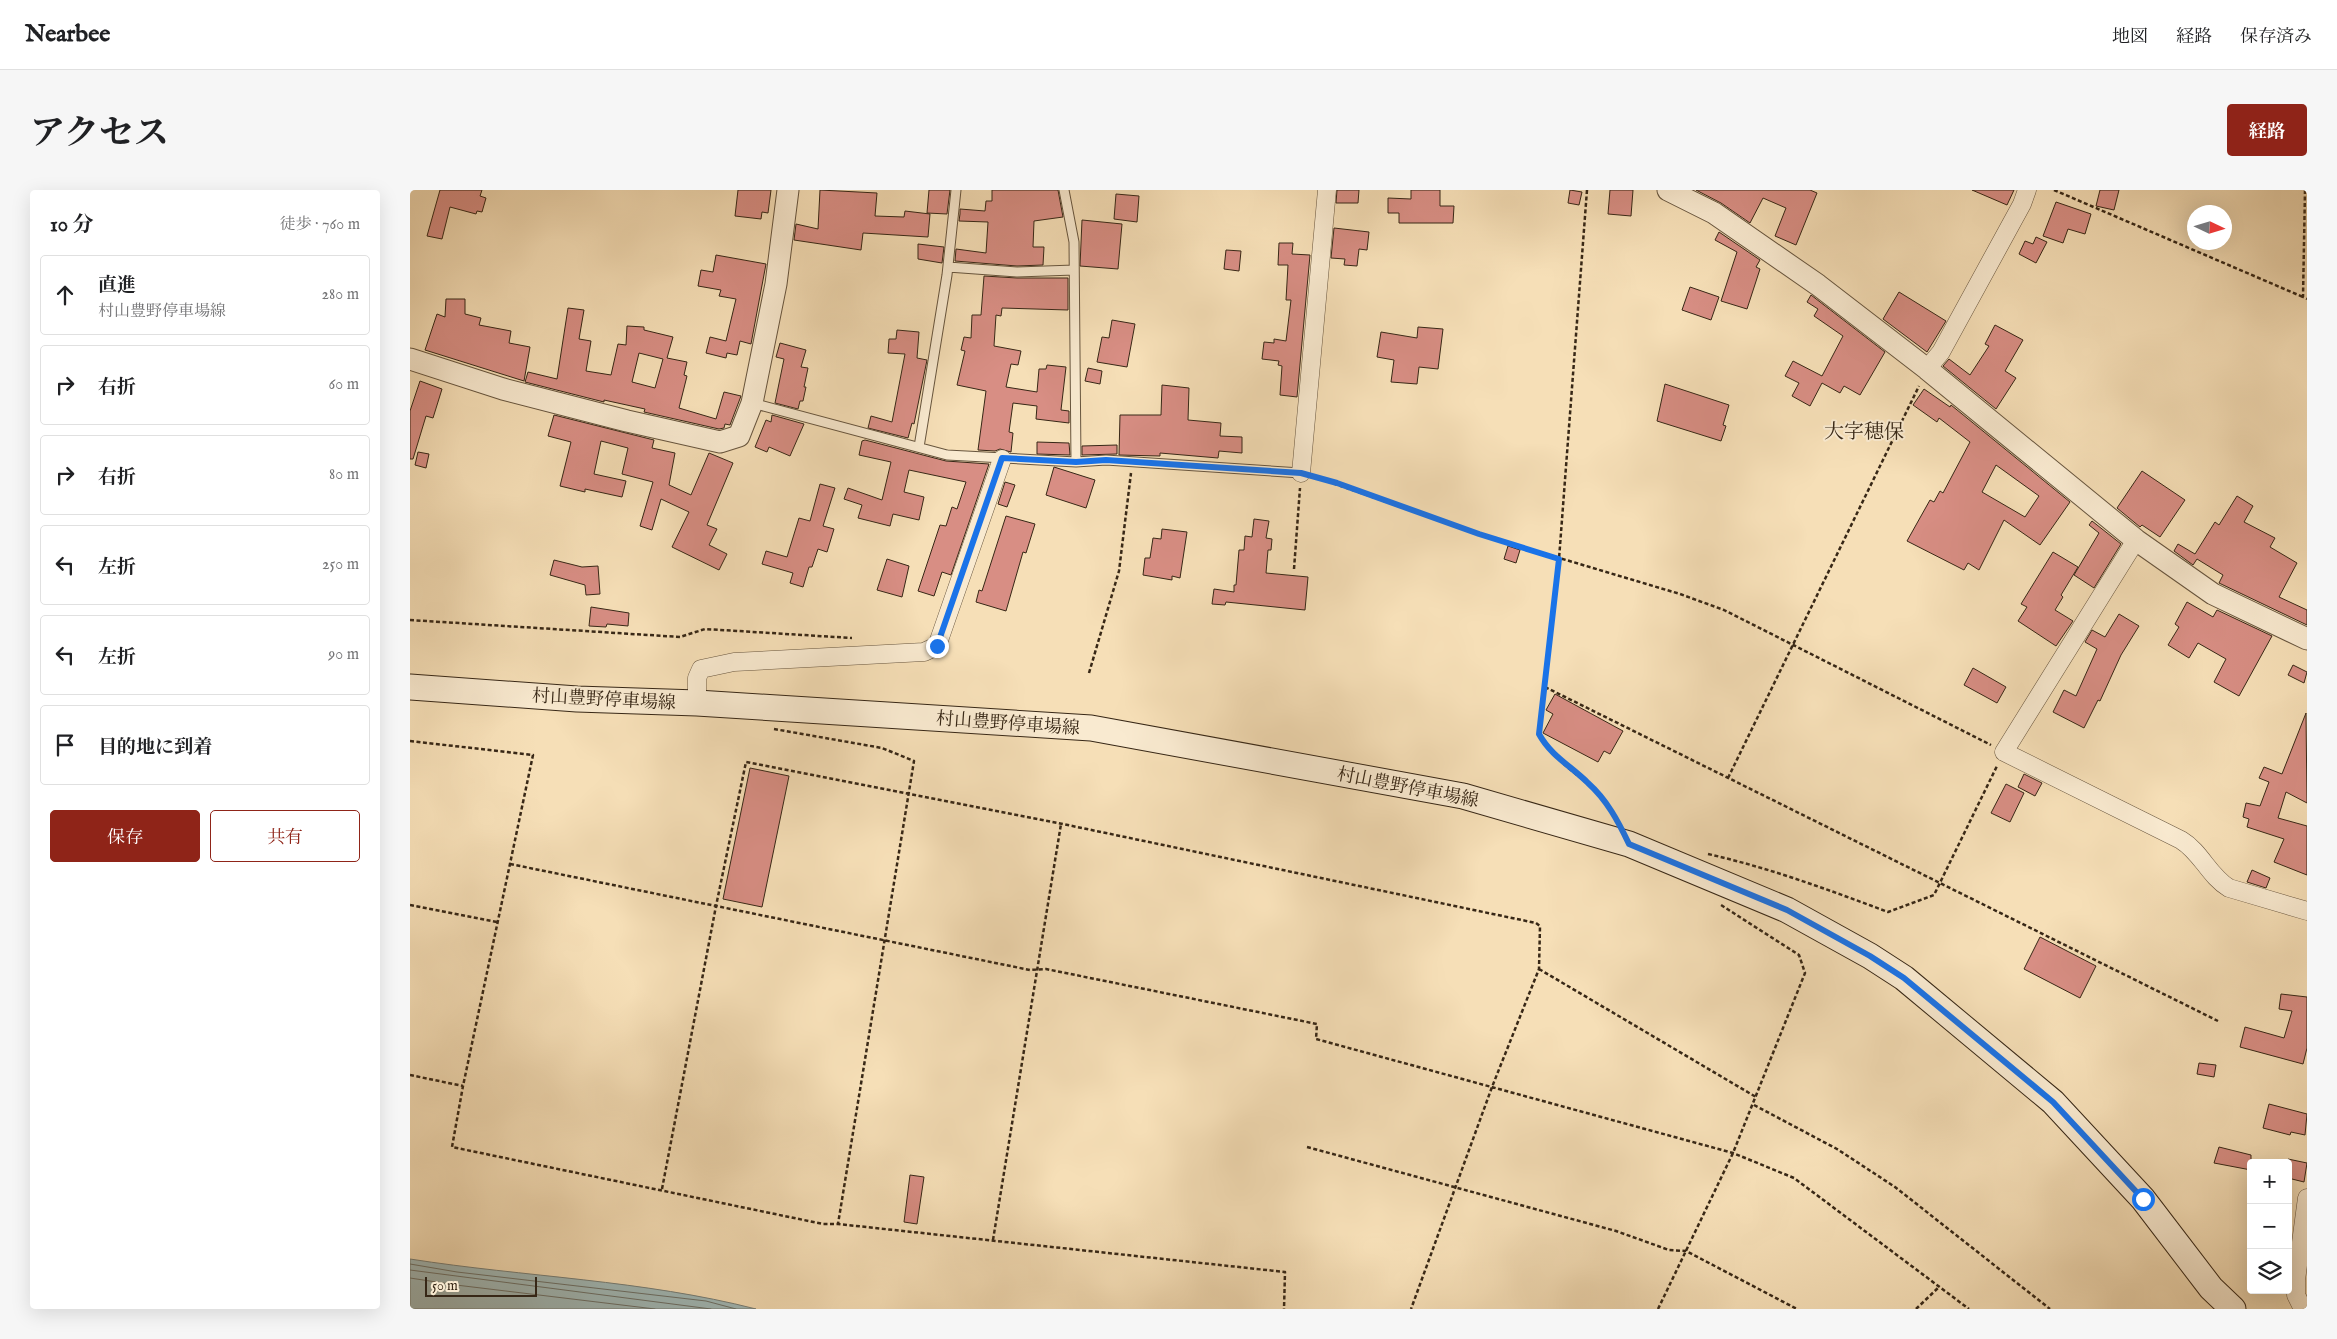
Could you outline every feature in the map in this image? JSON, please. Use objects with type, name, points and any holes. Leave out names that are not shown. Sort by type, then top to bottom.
[{"type":"main road","name":"村山豊野停車場線","points":[[410,687],[577,699],[696,703],[1091,728],[1463,796],[1629,844],[1787,910],[1870,956],[1904,978],[2053,1102],[2143,1199],[2211,1288],[2233,1309]]},
{"type":"street","points":[[410,359],[503,389],[628,421],[720,442],[739,436],[752,403],[776,284],[788,190]]},
{"type":"street","points":[[1301,473],[1327,190]]},
{"type":"street","points":[[1668,190],[1722,219],[1818,285],[1927,369],[2136,540],[2213,594],[2307,639]]},
{"type":"street","points":[[1927,369],[1941,352],[2022,204],[2027,190]]},
{"type":"street","points":[[696,703],[696,678],[701,669],[734,662],[924,652],[937,646],[1002,458]]},
{"type":"street","points":[[2136,540],[2004,752],[2191,846],[2218,882],[2229,888],[2307,911]]},
{"type":"street","points":[[2303,1309],[2296,1295],[2296,1280],[2307,1198]]},
{"type":"lane","points":[[919,447],[948,268],[956,190]]},
{"type":"lane","points":[[1064,190],[1074,242],[1076,462]]},
{"type":"lane","points":[[948,268],[1017,272],[1074,270]]},
{"type":"lane","points":[[752,403],[947,454],[1076,462],[1106,460],[1301,473]]},
{"type":"path","points":[[1587,190],[1559,559],[1539,734],[1544,744],[1562,762],[1590,784],[1606,802],[1614,813],[1629,844]]},
{"type":"path","points":[[2054,190],[2307,299]]},
{"type":"path","points":[[2303,297],[2304,190]]},
{"type":"path","points":[[1728,778],[1927,369]]},
{"type":"path","points":[[1089,673],[1118,571],[1133,462]]},
{"type":"path","points":[[1294,569],[1301,473],[1337,483],[1479,534],[1680,594],[1724,610],[2004,752],[1934,895],[1888,912],[1811,884],[1739,861],[1703,853]]},
{"type":"path","points":[[410,620],[680,637],[705,629],[860,639]]},
{"type":"path","points":[[1545,687],[2218,1021]]},
{"type":"path","points":[[769,728],[882,748],[914,761],[838,1224]]},
{"type":"path","points":[[410,740],[533,755],[463,1086],[452,1147],[662,1189],[823,1224],[993,1240],[1286,1272],[1284,1309]]},
{"type":"path","points":[[662,1189],[716,906],[746,762],[1061,824],[1536,923],[1540,926],[1539,969],[1492,1087],[1411,1309]]},
{"type":"path","points":[[993,1240],[1061,824]]},
{"type":"path","points":[[510,864],[1030,970],[1046,969],[1317,1024],[1316,1039],[1733,1153],[1794,1178],[1969,1309]]},
{"type":"path","points":[[1658,1309],[1754,1105],[1805,973],[1803,962],[1799,955],[1716,902]]},
{"type":"path","points":[[410,905],[497,922]]},
{"type":"path","points":[[1539,969],[1756,1097]]},
{"type":"path","points":[[410,1075],[463,1086]]},
{"type":"path","points":[[1754,1105],[1837,1149],[1896,1187],[2050,1309]]},
{"type":"path","points":[[1307,1147],[1616,1231],[1669,1250],[1686,1251],[1797,1309]]},
{"type":"path","points":[[1916,1309],[1939,1287]]},
{"type":"water","points":[[410,1259],[670,1291],[756,1309],[410,1309]]},
{"type":"building","points":[[440,190],[482,190],[480,196],[486,198],[482,212],[477,211],[476,214],[450,207],[442,239],[427,236]]},
{"type":"building","points":[[738,190],[771,190],[768,213],[762,212],[761,219],[735,216]]},
{"type":"building","points":[[820,190],[877,193],[875,216],[904,217],[905,211],[930,214],[928,237],[863,233],[861,250],[794,240],[796,224],[818,229]]},
{"type":"building","points":[[929,190],[950,190],[947,214],[927,213]]},
{"type":"building","points":[[992,190],[1058,190],[1063,217],[1034,221],[1033,247],[1044,247],[1043,265],[1017,266],[955,261],[956,249],[986,253],[988,222],[959,221],[960,209],[985,211],[986,201],[992,201]]},
{"type":"building","points":[[1337,190],[1359,190],[1358,203],[1336,203]]},
{"type":"building","points":[[1411,190],[1440,190],[1440,206],[1454,206],[1453,223],[1399,223],[1399,213],[1388,213],[1388,198],[1411,199]]},
{"type":"building","points":[[1570,190],[1582,192],[1579,205],[1568,203]]},
{"type":"building","points":[[1610,190],[1633,190],[1631,216],[1608,214]]},
{"type":"building","points":[[1696,190],[1810,190],[1817,193],[1796,245],[1775,236],[1786,208],[1763,198],[1750,223],[1721,203]]},
{"type":"building","points":[[1972,190],[2014,190],[2007,205]]},
{"type":"building","points":[[2100,190],[2119,190],[2114,210],[2096,206]]},
{"type":"building","points":[[1116,194],[1139,196],[1137,222],[1114,219]]},
{"type":"building","points":[[2056,202],[2091,214],[2085,234],[2068,229],[2063,243],[2043,236]]},
{"type":"building","points":[[1082,220],[1122,224],[1118,269],[1080,266]]},
{"type":"building","points":[[1334,228],[1369,232],[1367,250],[1359,249],[1357,266],[1344,265],[1345,259],[1331,258]]},
{"type":"building","points":[[1719,232],[1760,260],[1756,267],[1760,269],[1747,309],[1721,301],[1737,252],[1715,240]]},
{"type":"building","points":[[2036,237],[2047,242],[2036,263],[2019,254],[2025,241],[2033,244]]},
{"type":"building","points":[[1279,243],[1293,243],[1292,254],[1310,255],[1297,397],[1280,395],[1282,366],[1278,365],[1279,361],[1262,359],[1264,342],[1274,343],[1274,339],[1286,341],[1291,300],[1286,300],[1288,265],[1278,265]]},
{"type":"building","points":[[918,244],[944,247],[942,263],[918,259]]},
{"type":"building","points":[[1226,250],[1241,251],[1239,271],[1224,269]]},
{"type":"building","points":[[716,255],[766,264],[751,344],[740,341],[737,355],[727,353],[726,358],[706,353],[710,337],[726,341],[736,299],[719,296],[721,290],[698,286],[701,270],[713,272]]},
{"type":"building","points":[[984,276],[1068,278],[1068,310],[1002,308],[1001,316],[996,315],[994,346],[1021,351],[1018,365],[1011,364],[1006,387],[1037,392],[1039,369],[1046,369],[1047,365],[1066,367],[1061,410],[1069,411],[1069,423],[1036,419],[1037,406],[1013,403],[1009,432],[1013,433],[1011,452],[1000,449],[995,451],[978,450],[986,391],[957,385],[965,351],[961,350],[964,337],[971,338],[972,315],[981,315]]},
{"type":"building","points":[[1690,287],[1719,297],[1711,320],[1682,310]]},
{"type":"building","points":[[1899,292],[1946,321],[1927,352],[1883,319]]},
{"type":"building","points":[[1811,295],[1885,352],[1860,395],[1844,386],[1840,393],[1822,383],[1810,406],[1792,396],[1799,383],[1785,376],[1793,361],[1822,376],[1843,336],[1814,316],[1818,309],[1807,302]]},
{"type":"building","points":[[446,299],[465,299],[465,314],[481,318],[479,325],[511,331],[509,343],[530,347],[524,381],[425,350],[437,314],[445,317]]},
{"type":"building","points":[[568,308],[584,310],[579,339],[591,341],[586,371],[611,375],[618,344],[626,345],[627,326],[644,327],[644,330],[673,337],[667,358],[687,362],[684,375],[687,376],[679,408],[716,419],[724,392],[741,396],[730,425],[725,424],[724,428],[719,429],[644,412],[645,409],[604,400],[604,402],[525,382],[528,372],[557,379]],"holes":[[[639,353],[663,359],[655,388],[632,382]]]},
{"type":"building","points":[[1112,320],[1135,324],[1127,367],[1097,362],[1102,337],[1109,338]]},
{"type":"building","points":[[1995,325],[2023,340],[2005,371],[2016,378],[1996,409],[1943,366],[1949,359],[1970,375],[1989,346],[1985,344]]},
{"type":"building","points":[[1418,327],[1443,329],[1438,369],[1419,367],[1417,384],[1391,382],[1394,360],[1377,357],[1381,332],[1417,338]]},
{"type":"building","points":[[897,330],[919,332],[917,358],[927,360],[914,424],[912,423],[908,438],[868,428],[871,416],[892,422],[905,354],[888,353],[889,339],[896,339]]},
{"type":"building","points":[[780,343],[806,350],[801,367],[808,368],[804,387],[806,387],[803,401],[800,401],[798,409],[775,403],[784,359],[776,357]]},
{"type":"building","points":[[1088,368],[1102,371],[1100,384],[1085,381]]},
{"type":"building","points":[[420,381],[442,389],[433,418],[426,416],[413,459],[410,459],[410,411]]},
{"type":"building","points":[[1665,384],[1729,405],[1723,425],[1726,426],[1721,441],[1657,421]]},
{"type":"building","points":[[1162,385],[1189,388],[1188,420],[1221,423],[1220,436],[1242,437],[1242,453],[1219,451],[1218,458],[1160,453],[1160,456],[1119,455],[1120,415],[1161,415]]},
{"type":"building","points":[[1924,389],[1950,407],[1951,405],[2070,502],[2040,545],[2004,520],[1979,570],[1968,563],[1964,570],[1907,541],[1930,500],[1934,502],[1940,491],[1943,493],[1970,442],[1939,418],[1937,422],[1913,405]],"holes":[[[1996,465],[2039,496],[2025,517],[1982,492]]]},
{"type":"building","points":[[554,415],[654,440],[652,448],[675,453],[669,485],[691,495],[709,453],[733,463],[707,525],[717,529],[709,545],[727,554],[719,570],[672,547],[689,512],[661,499],[652,530],[640,526],[653,482],[622,474],[628,448],[601,441],[594,474],[626,481],[622,497],[585,489],[585,492],[560,486],[571,442],[548,436]]},
{"type":"building","points":[[772,415],[804,424],[790,456],[769,447],[767,452],[755,447],[766,420],[771,422]]},
{"type":"building","points":[[865,440],[946,461],[989,464],[951,575],[942,572],[934,596],[918,591],[940,525],[946,526],[952,507],[957,509],[966,482],[909,470],[904,492],[924,497],[919,520],[893,514],[890,526],[858,518],[862,505],[844,499],[848,488],[882,500],[891,462],[859,455],[862,441]]},
{"type":"building","points":[[1037,442],[1069,443],[1070,455],[1037,454]]},
{"type":"building","points":[[1117,445],[1117,454],[1082,455],[1082,446]]},
{"type":"building","points":[[418,452],[429,454],[426,468],[415,465]]},
{"type":"building","points":[[1054,467],[1095,480],[1086,508],[1046,495]]},
{"type":"building","points":[[2142,471],[2185,500],[2160,537],[2142,525],[2140,527],[2117,508]]},
{"type":"building","points":[[1005,482],[1015,485],[1007,507],[998,504]]},
{"type":"building","points":[[820,484],[835,488],[823,526],[834,529],[827,552],[818,549],[812,567],[809,567],[803,587],[790,583],[793,573],[762,564],[766,551],[787,557],[799,518],[810,521]]},
{"type":"building","points":[[2237,496],[2253,506],[2244,522],[2275,538],[2270,547],[2297,563],[2279,597],[2307,610],[2307,625],[2219,583],[2223,575],[2197,559],[2193,565],[2174,551],[2178,544],[2195,554],[2215,522],[2219,525]]},
{"type":"building","points":[[1006,516],[1035,524],[1026,553],[1023,552],[1006,611],[976,602],[979,590],[982,591]]},
{"type":"building","points":[[1254,519],[1269,521],[1266,538],[1272,539],[1271,550],[1268,550],[1266,573],[1308,577],[1305,610],[1226,602],[1225,605],[1212,604],[1214,589],[1234,592],[1239,550],[1244,550],[1245,536],[1252,537]]},
{"type":"building","points":[[2092,521],[2121,544],[2094,588],[2074,575],[2099,533],[2089,525]]},
{"type":"building","points":[[1162,529],[1187,532],[1180,578],[1172,576],[1172,580],[1143,575],[1145,558],[1150,558],[1153,538],[1161,539]]},
{"type":"building","points":[[1508,546],[1520,550],[1516,563],[1504,559]]},
{"type":"building","points":[[2053,552],[2078,567],[2061,595],[2063,597],[2055,610],[2073,621],[2056,646],[2018,621],[2027,607],[2021,604]]},
{"type":"building","points":[[887,559],[909,566],[902,597],[877,590]]},
{"type":"building","points":[[554,560],[582,567],[598,566],[600,594],[586,595],[585,585],[550,575]]},
{"type":"building","points":[[2187,602],[2213,617],[2217,610],[2272,636],[2239,696],[2214,682],[2226,659],[2198,643],[2189,658],[2168,645],[2179,627],[2175,624]]},
{"type":"building","points":[[591,607],[629,613],[628,626],[607,624],[606,627],[589,626]]},
{"type":"building","points":[[2119,614],[2139,626],[2121,655],[2100,701],[2098,700],[2084,728],[2053,712],[2064,690],[2076,696],[2097,649],[2085,642],[2092,630],[2105,637]]},
{"type":"building","points":[[2293,665],[2307,672],[2304,683],[2288,675]]},
{"type":"building","points":[[1973,668],[2006,687],[1997,703],[1964,685]]},
{"type":"building","points":[[1555,694],[1623,731],[1610,754],[1604,751],[1598,762],[1543,733],[1553,714],[1546,710]]},
{"type":"building","points":[[2306,713],[2307,803],[2286,792],[2278,818],[2307,826],[2307,875],[2274,862],[2284,839],[2247,827],[2249,819],[2243,817],[2246,803],[2260,806],[2269,782],[2259,778],[2264,767],[2282,774]]},
{"type":"building","points":[[750,768],[789,776],[762,907],[723,899]]},
{"type":"building","points":[[2024,774],[2042,783],[2035,796],[2018,787]]},
{"type":"building","points":[[2006,784],[2024,793],[2010,822],[1991,813]]},
{"type":"building","points":[[2252,870],[2270,878],[2266,888],[2247,882]]},
{"type":"building","points":[[2040,937],[2096,966],[2080,998],[2024,969]]},
{"type":"building","points":[[2281,994],[2307,997],[2307,1048],[2303,1064],[2240,1047],[2245,1027],[2284,1038],[2292,1011],[2279,1009]]},
{"type":"building","points":[[2199,1063],[2216,1065],[2214,1077],[2197,1074]]},
{"type":"building","points":[[2269,1104],[2307,1114],[2305,1135],[2291,1132],[2290,1135],[2263,1128]]},
{"type":"building","points":[[2219,1147],[2251,1155],[2251,1159],[2247,1159],[2247,1169],[2214,1163]]},
{"type":"building","points":[[2292,1160],[2307,1163],[2304,1182],[2292,1179]]},
{"type":"building","points":[[910,1175],[924,1177],[917,1224],[904,1222]]},
{"type":"district","name":"大字穂保","points":[[1864,431]]},
{"type":"route","points":[[937,646],[1002,458],[1076,462],[1106,460],[1301,473],[1337,483],[1479,534],[1559,559],[1539,734],[1544,744],[1552,753],[1590,784],[1606,802],[1614,813],[1629,844],[1787,910],[1870,956],[1904,978],[2053,1102],[2143,1199]]}]
